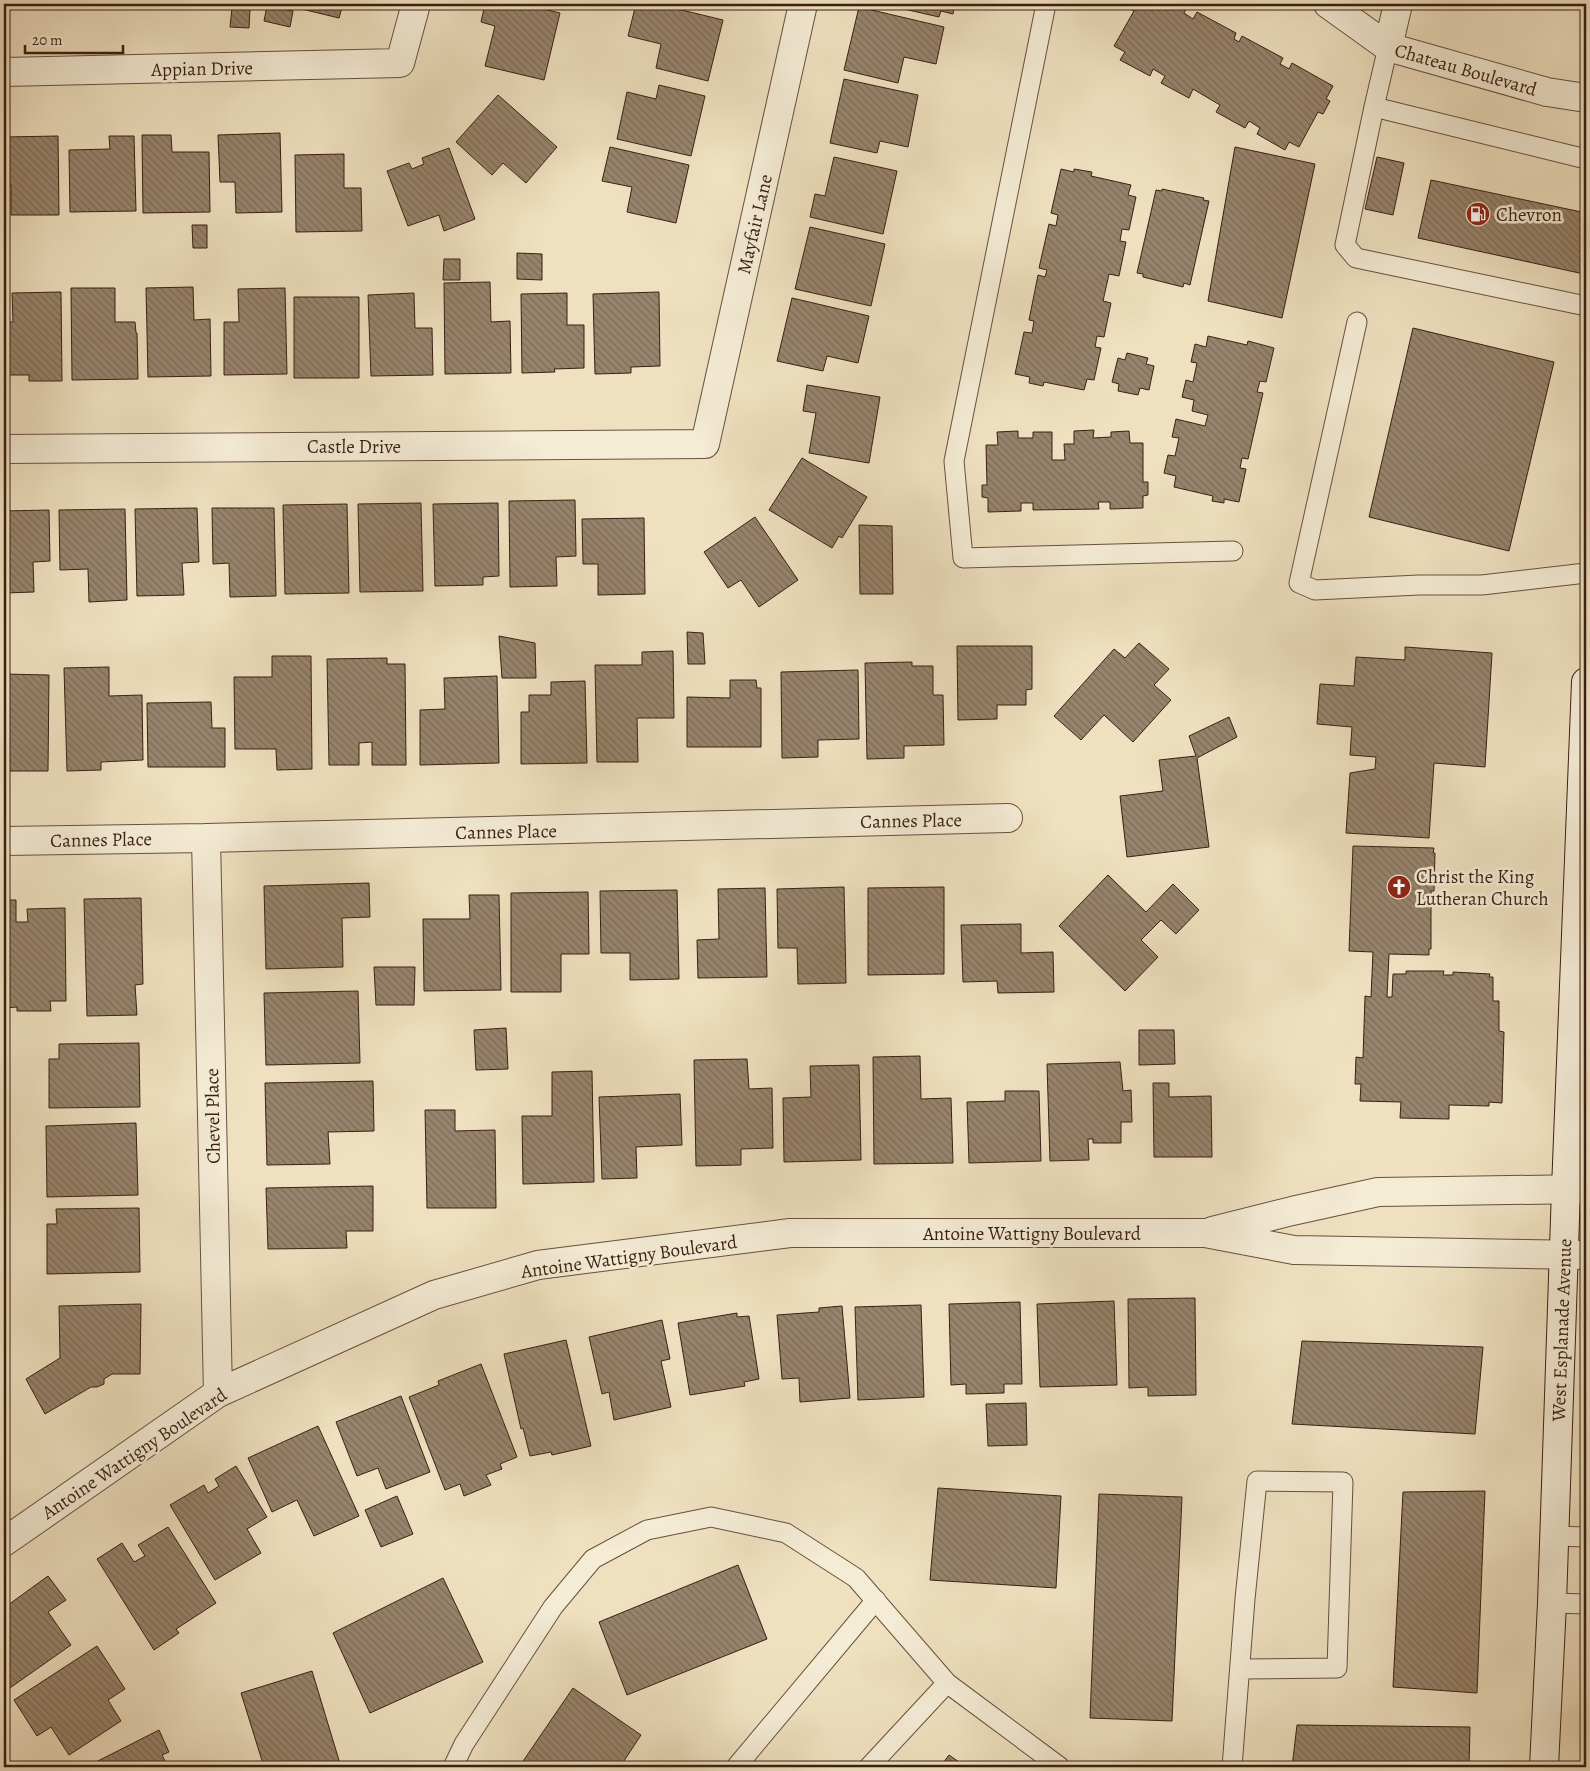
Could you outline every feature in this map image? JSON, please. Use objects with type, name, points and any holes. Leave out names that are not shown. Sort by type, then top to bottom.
[{"type":"street","name":"Appian Drive","points":[[4,72],[400,63],[416,4]]},
{"type":"street","name":"Mayfair Lane","points":[[705,444],[803,4]]},
{"type":"street","name":"Chateau Boulevard","points":[[1328,4],[1388,47],[1547,92],[1586,98]]},
{"type":"street","points":[[1388,47],[1398,4]]},
{"type":"street","name":"Castle Drive","points":[[4,449],[705,444]]},
{"type":"street","name":"West Esplanade Avenue","points":[[1544,1767],[1554,1536],[1575,1254],[1586,682]]},
{"type":"street","points":[[1586,700],[1586,705]]},
{"type":"street","name":"Cannes Place","points":[[4,841],[206,838],[1008,818]]},
{"type":"street","name":"Chevel Place","points":[[206,838],[218,1393]]},
{"type":"street","name":"Antoine Wattigny Boulevard","points":[[1205,1233],[1378,1192],[1576,1189]]},
{"type":"street","name":"Antoine Wattigny Boulevard","points":[[4,1542],[218,1393],[434,1295],[538,1265],[790,1233],[1205,1233],[1294,1250],[1575,1254]]},
{"type":"lane","points":[[1046,4],[954,461],[963,558],[1233,552]]},
{"type":"lane","points":[[1388,47],[1345,245],[1356,258],[1586,306]]},
{"type":"lane","points":[[1374,106],[1586,159]]},
{"type":"lane","points":[[1356,322],[1299,583],[1315,590],[1419,585],[1482,585],[1586,573]]},
{"type":"lane","points":[[1232,1767],[1245,1599],[1257,1481],[1343,1482],[1337,1668],[1240,1669]]},
{"type":"lane","points":[[453,1767],[464,1744],[554,1607],[593,1559],[647,1530],[711,1518],[786,1533],[856,1578],[947,1682],[1060,1767]]},
{"type":"lane","points":[[1554,1536],[1586,1537]]},
{"type":"lane","points":[[736,1767],[876,1600]]},
{"type":"lane","points":[[1552,1604],[1586,1604]]},
{"type":"lane","points":[[869,1767],[947,1682]]},
{"type":"building","points":[[6,4],[72,4],[72,7],[7,8]]},
{"type":"building","points":[[82,4],[148,4],[82,5]]},
{"type":"building","points":[[281,4],[343,4],[339,18]]},
{"type":"building","points":[[485,4],[522,4],[560,13],[544,80],[485,66],[495,26],[481,22]]},
{"type":"building","points":[[636,4],[657,4],[723,20],[708,81],[656,68],[661,44],[628,36]]},
{"type":"building","points":[[702,4],[725,4],[724,9]]},
{"type":"building","points":[[882,4],[955,4],[953,14],[941,11],[939,17]]},
{"type":"building","points":[[1131,4],[1181,4],[1187,7],[1184,13],[1193,19],[1197,12],[1236,33],[1234,39],[1239,42],[1242,36],[1283,58],[1280,64],[1289,69],[1292,63],[1333,86],[1326,99],[1330,101],[1323,114],[1318,112],[1299,147],[1289,142],[1285,150],[1257,134],[1260,128],[1249,121],[1245,128],[1216,112],[1220,105],[1193,89],[1189,98],[1161,83],[1165,76],[1153,69],[1150,76],[1120,60],[1125,52],[1114,46],[1134,11],[1129,8]]},
{"type":"building","points":[[267,6],[293,11],[290,27],[264,21]]},
{"type":"building","points":[[859,7],[944,27],[936,64],[904,57],[898,83],[844,70]]},
{"type":"building","points":[[232,8],[250,9],[249,28],[230,27]]},
{"type":"building","points":[[844,79],[918,95],[908,147],[880,141],[877,153],[830,143]]},
{"type":"building","points":[[659,85],[705,96],[691,156],[617,139],[627,92],[656,99]]},
{"type":"building","points":[[498,95],[557,147],[526,183],[503,163],[492,175],[456,142]]},
{"type":"building","points":[[280,133],[282,212],[236,213],[235,182],[220,182],[218,135]]},
{"type":"building","points":[[142,135],[171,135],[172,152],[209,152],[210,212],[143,213]]},
{"type":"building","points":[[58,136],[59,215],[11,215],[11,185],[4,185],[4,137]]},
{"type":"building","points":[[109,136],[134,136],[136,211],[70,212],[69,150],[110,149]]},
{"type":"building","points":[[610,147],[689,165],[676,223],[627,212],[632,187],[602,181]]},
{"type":"building","points":[[1235,147],[1315,164],[1282,318],[1208,301]]},
{"type":"building","points":[[449,148],[475,219],[444,231],[439,215],[408,226],[387,171],[409,163],[412,169],[424,164],[422,158]]},
{"type":"building","points":[[344,154],[344,188],[361,188],[362,231],[296,232],[295,155]]},
{"type":"building","points":[[834,157],[897,171],[883,234],[810,217],[815,194],[825,196]]},
{"type":"building","points":[[1377,157],[1404,163],[1393,215],[1365,209]]},
{"type":"building","points":[[1061,169],[1074,172],[1074,169],[1092,172],[1091,176],[1131,185],[1128,195],[1136,197],[1129,230],[1122,229],[1120,241],[1126,242],[1119,276],[1109,274],[1103,301],[1111,303],[1104,337],[1097,336],[1095,347],[1101,348],[1094,380],[1087,379],[1084,390],[1044,382],[1043,386],[1029,383],[1030,377],[1015,374],[1024,332],[1032,333],[1034,321],[1029,320],[1038,275],[1045,277],[1047,270],[1039,268],[1049,224],[1056,226],[1058,215],[1051,213]]},
{"type":"building","points":[[1431,180],[1586,213],[1586,263],[1584,274],[1418,238]]},
{"type":"building","points":[[1162,189],[1204,198],[1203,200],[1209,201],[1190,285],[1184,283],[1183,287],[1143,277],[1143,274],[1137,273],[1156,190],[1162,191]]},
{"type":"building","points":[[192,225],[207,225],[207,248],[193,248]]},
{"type":"building","points":[[810,227],[885,244],[871,306],[795,289]]},
{"type":"building","points":[[517,253],[542,254],[542,280],[517,279]]},
{"type":"building","points":[[444,259],[460,259],[460,280],[443,280]]},
{"type":"building","points":[[490,282],[491,322],[510,321],[511,373],[445,374],[444,283]]},
{"type":"building","points":[[193,287],[194,320],[210,319],[211,376],[148,377],[146,288]]},
{"type":"building","points":[[71,288],[115,288],[115,322],[135,322],[138,379],[72,380]]},
{"type":"building","points":[[285,288],[287,374],[224,375],[224,322],[239,322],[238,289]]},
{"type":"building","points":[[61,292],[62,381],[29,381],[29,375],[4,375],[4,322],[13,322],[12,293]]},
{"type":"building","points":[[659,292],[660,366],[631,367],[631,373],[595,374],[593,294]]},
{"type":"building","points":[[414,293],[415,328],[432,328],[433,375],[371,376],[368,295]]},
{"type":"building","points":[[567,293],[567,325],[584,325],[584,368],[554,369],[555,372],[522,373],[521,294]]},
{"type":"building","points":[[294,297],[359,297],[359,378],[294,378]]},
{"type":"building","points":[[792,298],[869,316],[858,363],[827,356],[823,371],[777,361]]},
{"type":"building","points":[[1413,328],[1554,362],[1509,551],[1369,517]]},
{"type":"building","points":[[1208,336],[1247,345],[1248,341],[1274,348],[1266,382],[1260,381],[1257,392],[1263,393],[1248,459],[1242,458],[1240,468],[1246,469],[1239,502],[1224,499],[1224,503],[1212,501],[1213,496],[1174,487],[1176,476],[1164,473],[1168,455],[1175,456],[1179,438],[1172,437],[1176,419],[1205,426],[1208,415],[1192,411],[1194,400],[1182,397],[1186,380],[1193,382],[1197,363],[1191,362],[1195,344],[1206,347]]},
{"type":"building","points":[[1127,353],[1148,358],[1146,364],[1154,366],[1149,390],[1140,388],[1138,395],[1118,391],[1119,384],[1112,382],[1118,358],[1125,360]]},
{"type":"building","points":[[807,385],[880,397],[869,463],[809,453],[816,413],[803,411]]},
{"type":"building","points":[[1094,430],[1093,438],[1111,437],[1111,432],[1129,431],[1130,443],[1143,443],[1143,482],[1148,482],[1148,495],[1143,496],[1143,508],[1110,509],[1110,502],[1098,502],[1099,509],[1033,510],[1033,503],[1021,503],[1021,511],[988,512],[988,498],[982,497],[982,485],[987,485],[986,445],[998,445],[997,432],[1018,431],[1018,438],[1033,438],[1033,432],[1052,432],[1052,460],[1065,460],[1064,444],[1074,444],[1074,431]]},
{"type":"building","points":[[802,458],[867,497],[842,538],[839,536],[832,548],[769,510]]},
{"type":"building","points":[[575,500],[576,556],[556,557],[557,586],[510,587],[509,501]]},
{"type":"building","points":[[421,503],[423,591],[360,592],[358,504]]},
{"type":"building","points":[[498,503],[499,576],[483,577],[483,585],[435,586],[433,504]]},
{"type":"building","points":[[347,504],[349,593],[285,594],[283,505]]},
{"type":"building","points":[[197,508],[199,562],[182,563],[184,595],[137,596],[135,509]]},
{"type":"building","points":[[212,508],[274,508],[276,596],[230,597],[229,563],[213,564]]},
{"type":"building","points":[[125,509],[127,600],[89,602],[88,569],[60,570],[59,510]]},
{"type":"building","points":[[49,510],[50,561],[33,562],[34,592],[4,593],[4,511]]},
{"type":"building","points":[[755,517],[798,580],[759,607],[741,580],[728,588],[704,552]]},
{"type":"building","points":[[644,518],[645,594],[598,595],[598,564],[583,564],[582,519]]},
{"type":"building","points":[[859,525],[892,526],[893,594],[860,594]]},
{"type":"building","points":[[687,632],[703,633],[705,664],[688,664]]},
{"type":"building","points":[[499,636],[535,643],[536,678],[502,678]]},
{"type":"building","points":[[1139,643],[1169,669],[1154,685],[1171,700],[1133,742],[1104,715],[1081,740],[1054,716],[1114,649],[1125,658]]},
{"type":"building","points":[[957,646],[1032,646],[1032,689],[1026,690],[1026,705],[997,705],[997,719],[958,720]]},
{"type":"building","points":[[1405,647],[1492,653],[1485,767],[1434,763],[1429,838],[1346,833],[1350,773],[1375,769],[1376,757],[1350,755],[1352,727],[1317,724],[1320,684],[1354,686],[1356,657],[1405,660]]},
{"type":"building","points":[[673,651],[674,718],[637,718],[638,762],[597,762],[595,665],[642,665],[642,652]]},
{"type":"building","points":[[272,656],[311,656],[312,769],[277,770],[276,749],[235,749],[234,677],[272,677]]},
{"type":"building","points":[[387,658],[387,664],[405,664],[406,765],[372,765],[372,742],[359,743],[359,765],[329,765],[327,659]]},
{"type":"building","points":[[912,662],[912,666],[933,666],[933,695],[943,695],[944,745],[904,746],[904,758],[867,759],[865,663]]},
{"type":"building","points":[[109,667],[109,696],[142,695],[143,760],[101,762],[101,770],[67,771],[64,668]]},
{"type":"building","points":[[858,670],[859,739],[818,740],[818,757],[782,758],[781,672]]},
{"type":"building","points":[[4,674],[49,675],[48,771],[4,771]]},
{"type":"building","points":[[497,676],[499,763],[420,765],[420,710],[445,709],[444,678]]},
{"type":"building","points":[[730,680],[756,680],[757,688],[761,688],[761,747],[687,747],[687,697],[730,698]]},
{"type":"building","points":[[585,681],[587,763],[521,764],[521,712],[529,712],[529,695],[551,695],[551,682]]},
{"type":"building","points":[[211,702],[212,728],[225,728],[225,767],[148,767],[147,703]]},
{"type":"building","points":[[1229,717],[1237,737],[1197,758],[1209,847],[1127,857],[1120,796],[1163,791],[1159,760],[1196,756],[1189,736]]},
{"type":"building","points":[[1353,846],[1434,848],[1434,891],[1431,891],[1431,949],[1429,949],[1429,955],[1389,954],[1387,997],[1392,997],[1393,974],[1406,974],[1406,971],[1444,971],[1443,975],[1453,975],[1453,972],[1490,974],[1489,977],[1493,977],[1493,1001],[1499,1001],[1499,1031],[1504,1032],[1502,1103],[1489,1102],[1489,1106],[1449,1105],[1449,1119],[1400,1118],[1401,1102],[1360,1101],[1361,1084],[1355,1084],[1356,1057],[1363,1058],[1365,996],[1371,997],[1373,952],[1349,951]]},
{"type":"building","points":[[1108,875],[1146,912],[1173,884],[1199,910],[1176,934],[1161,920],[1141,940],[1158,957],[1125,991],[1059,926]]},
{"type":"building","points":[[369,883],[370,917],[342,918],[343,967],[266,969],[264,886]]},
{"type":"building","points":[[844,887],[846,983],[798,984],[797,948],[778,948],[777,889]]},
{"type":"building","points":[[944,887],[944,974],[868,975],[868,888]]},
{"type":"building","points":[[765,888],[767,977],[698,978],[697,940],[719,939],[718,889]]},
{"type":"building","points":[[677,890],[679,979],[630,980],[630,953],[601,953],[600,891]]},
{"type":"building","points":[[588,892],[589,954],[561,954],[561,992],[511,992],[511,893]]},
{"type":"building","points":[[469,895],[499,895],[501,990],[424,991],[423,919],[470,919]]},
{"type":"building","points":[[141,898],[143,984],[135,985],[137,1015],[87,1016],[84,899]]},
{"type":"building","points":[[4,900],[16,900],[16,922],[28,922],[27,909],[65,908],[66,1001],[50,1001],[51,1011],[17,1011],[17,1007],[4,1008]]},
{"type":"building","points":[[1021,924],[1021,953],[1053,952],[1054,992],[998,993],[997,981],[963,982],[961,925]]},
{"type":"building","points":[[374,967],[415,967],[414,1005],[376,1005]]},
{"type":"building","points":[[358,991],[360,1063],[266,1065],[264,993]]},
{"type":"building","points":[[506,1028],[508,1069],[476,1070],[474,1030]]},
{"type":"building","points":[[1139,1030],[1174,1030],[1175,1064],[1139,1065]]},
{"type":"building","points":[[139,1043],[140,1107],[49,1108],[49,1059],[59,1059],[59,1044]]},
{"type":"building","points":[[920,1056],[921,1099],[951,1098],[953,1163],[874,1164],[873,1057]]},
{"type":"building","points":[[747,1059],[749,1089],[772,1088],[773,1148],[741,1149],[741,1165],[696,1166],[694,1060]]},
{"type":"building","points":[[1120,1062],[1123,1091],[1131,1090],[1132,1122],[1121,1122],[1121,1143],[1093,1143],[1093,1139],[1088,1139],[1089,1160],[1050,1161],[1047,1064]]},
{"type":"building","points":[[859,1065],[861,1160],[784,1162],[783,1098],[811,1097],[810,1066]]},
{"type":"building","points":[[592,1071],[594,1182],[523,1184],[522,1116],[552,1116],[552,1072]]},
{"type":"building","points":[[373,1081],[374,1131],[328,1132],[330,1164],[267,1165],[265,1083]]},
{"type":"building","points":[[1153,1083],[1169,1083],[1169,1097],[1211,1096],[1212,1157],[1154,1157]]},
{"type":"building","points":[[1005,1091],[1039,1091],[1041,1161],[969,1163],[967,1102],[1005,1101]]},
{"type":"building","points":[[680,1094],[682,1145],[636,1147],[637,1178],[602,1179],[599,1097]]},
{"type":"building","points":[[425,1110],[455,1110],[455,1131],[495,1130],[496,1208],[427,1208]]},
{"type":"building","points":[[136,1123],[138,1195],[47,1197],[46,1126]]},
{"type":"building","points":[[373,1186],[373,1231],[346,1231],[347,1248],[268,1249],[266,1188]]},
{"type":"building","points":[[139,1208],[140,1272],[47,1274],[47,1224],[57,1224],[56,1209]]},
{"type":"building","points":[[1195,1298],[1196,1395],[1148,1396],[1148,1387],[1129,1388],[1128,1299]]},
{"type":"building","points":[[1114,1301],[1117,1385],[1040,1387],[1037,1304]]},
{"type":"building","points":[[1020,1302],[1022,1384],[1004,1384],[1004,1393],[966,1394],[966,1384],[951,1385],[949,1304]]},
{"type":"building","points":[[141,1304],[140,1374],[112,1374],[104,1379],[104,1384],[91,1387],[45,1414],[26,1379],[60,1358],[59,1306]]},
{"type":"building","points":[[921,1305],[924,1397],[858,1400],[855,1307]]},
{"type":"building","points":[[842,1306],[850,1398],[800,1402],[799,1378],[782,1379],[777,1315],[819,1312],[819,1308]]},
{"type":"building","points":[[737,1313],[737,1317],[749,1316],[759,1379],[744,1382],[745,1386],[690,1395],[678,1323]]},
{"type":"building","points":[[662,1320],[670,1359],[661,1361],[671,1407],[614,1420],[609,1392],[602,1394],[589,1337]]},
{"type":"building","points":[[566,1340],[591,1446],[552,1455],[551,1452],[530,1456],[523,1428],[521,1429],[504,1354]]},
{"type":"building","points":[[1302,1341],[1483,1347],[1475,1434],[1292,1424]]},
{"type":"building","points":[[481,1364],[517,1457],[500,1464],[502,1469],[486,1475],[491,1485],[464,1496],[460,1484],[445,1490],[409,1397],[439,1385],[438,1381]]},
{"type":"building","points":[[401,1396],[430,1472],[386,1489],[378,1468],[357,1476],[336,1422]]},
{"type":"building","points":[[1026,1403],[1027,1445],[988,1446],[986,1404]]},
{"type":"building","points":[[318,1426],[359,1516],[314,1536],[297,1500],[272,1512],[248,1458]]},
{"type":"building","points":[[236,1466],[267,1517],[247,1529],[261,1553],[215,1580],[170,1505],[204,1485],[208,1493],[219,1486],[215,1479]]},
{"type":"building","points":[[938,1488],[1061,1496],[1056,1588],[930,1580]]},
{"type":"building","points":[[1485,1491],[1477,1693],[1393,1687],[1403,1492]]},
{"type":"building","points":[[1099,1494],[1182,1497],[1172,1721],[1090,1718]]},
{"type":"building","points":[[397,1496],[413,1534],[381,1547],[365,1510]]},
{"type":"building","points":[[168,1527],[216,1603],[176,1629],[179,1633],[154,1650],[97,1559],[122,1543],[134,1562],[145,1556],[138,1545]]},
{"type":"building","points":[[738,1565],[767,1639],[627,1695],[599,1622]]},
{"type":"building","points":[[48,1576],[66,1600],[48,1612],[71,1645],[7,1690],[4,1685],[4,1608]]},
{"type":"building","points":[[443,1578],[483,1662],[370,1713],[333,1633]]},
{"type":"building","points":[[97,1646],[125,1689],[108,1700],[121,1721],[69,1755],[51,1727],[37,1736],[14,1700]]},
{"type":"building","points":[[312,1671],[341,1767],[264,1767],[241,1693]]},
{"type":"building","points":[[573,1688],[641,1735],[620,1767],[519,1767]]},
{"type":"building","points":[[1297,1725],[1470,1727],[1469,1767],[1292,1767]]},
{"type":"building","points":[[159,1730],[169,1752],[162,1755],[168,1767],[86,1767]]},
{"type":"building","points":[[949,1755],[966,1767],[940,1767]]},
{"type":"place","name":"Chevron","points":[[1478,214]]},
{"type":"place","name":"Christ the King Lutheran Church","points":[[1399,887]]}]
